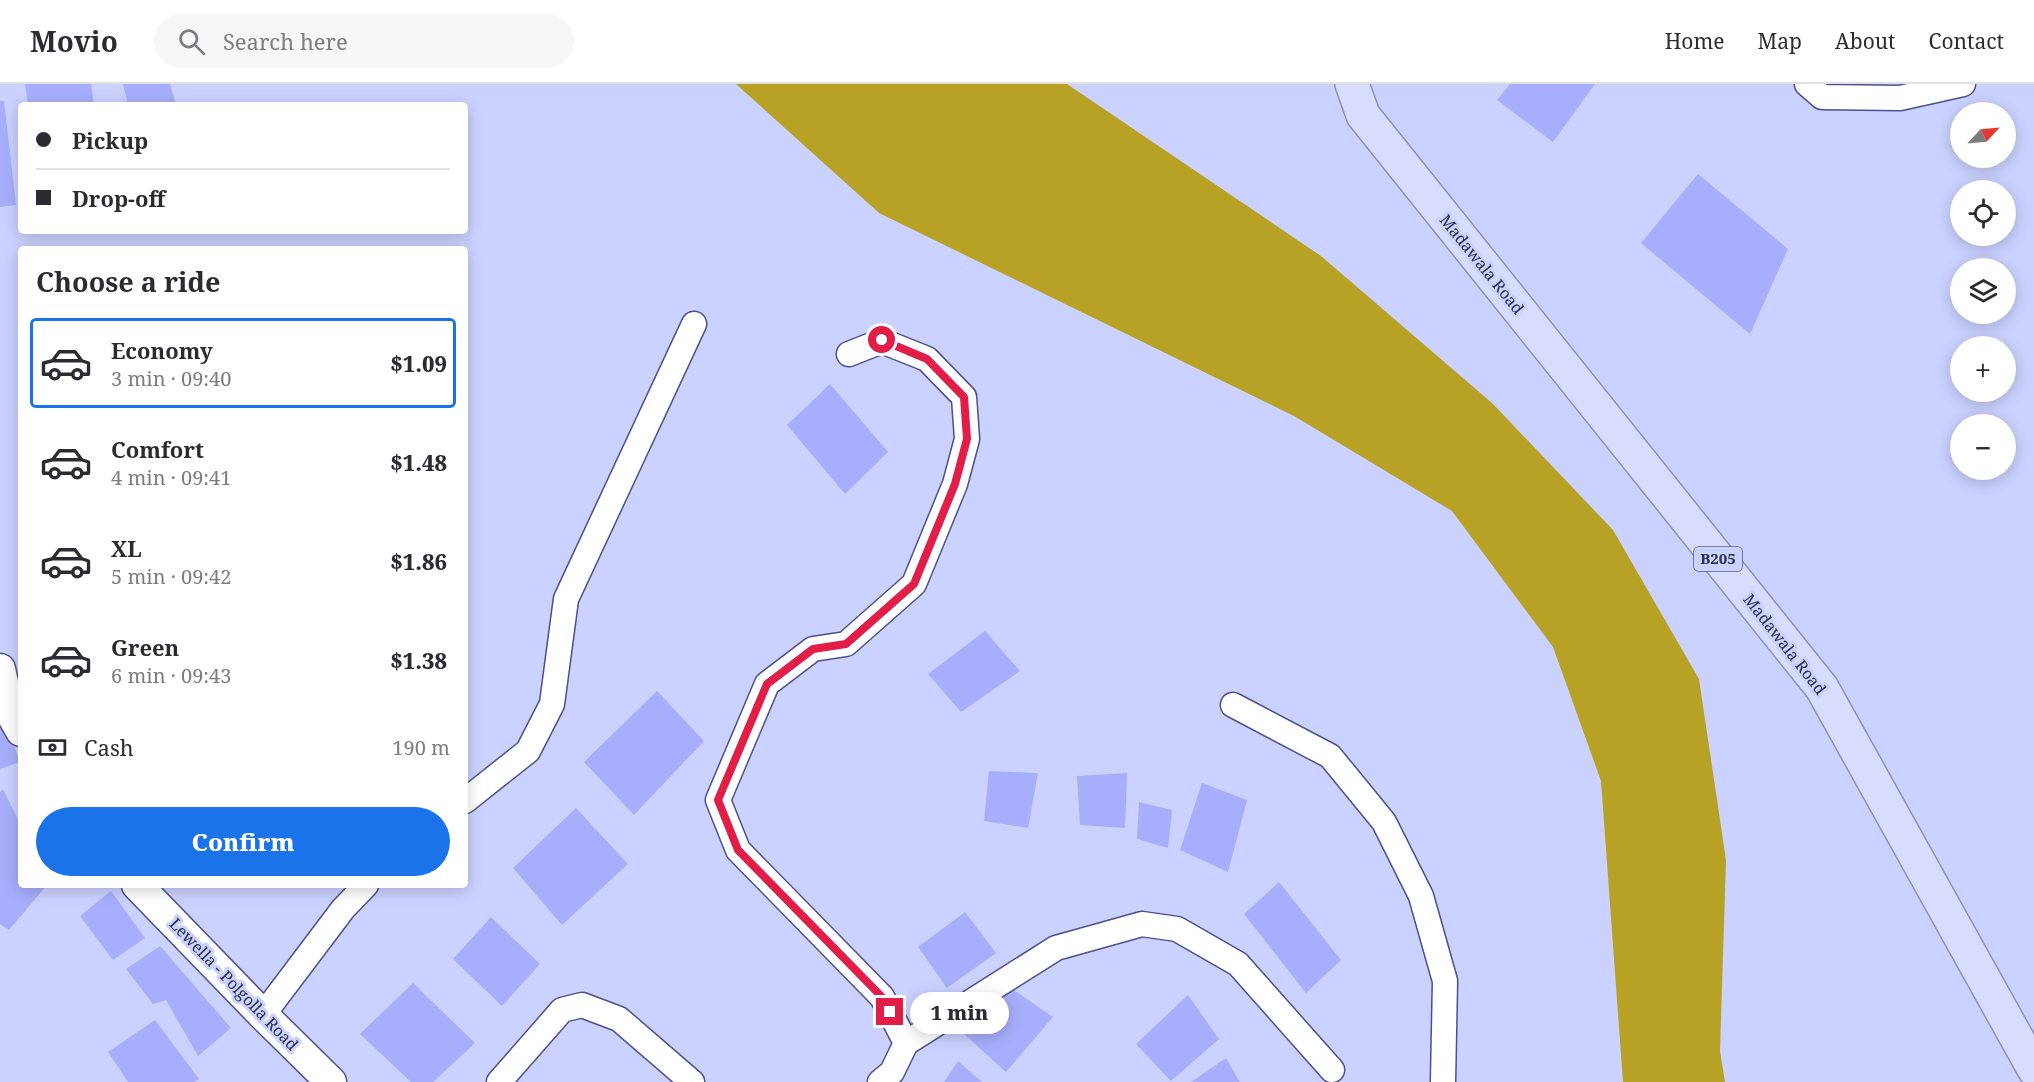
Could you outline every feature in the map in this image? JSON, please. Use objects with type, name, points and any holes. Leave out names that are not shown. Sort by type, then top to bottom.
[{"type":"main road","name":"Madawala Road","points":[[1352,84],[1363,115],[1822,688],[2034,1070]]},
{"type":"street","points":[[1807,84],[1822,97],[1900,98],[1963,84]]},
{"type":"street","points":[[468,799],[528,751],[552,704],[566,599],[694,324]]},
{"type":"street","points":[[849,354],[882,340],[927,359],[964,397],[967,439],[955,484],[914,584],[846,644],[813,649],[767,684],[718,800],[738,850],[882,997],[906,1043]]},
{"type":"street","points":[[0,669],[9,710],[18,726]]},
{"type":"street","points":[[1233,705],[1330,756],[1384,822],[1421,896],[1444,981],[1443,1082]]},
{"type":"street","name":"Lewella - Polgolla Road","points":[[140,888],[263,1016],[331,1082]]},
{"type":"street","points":[[263,1016],[343,909],[363,888]]},
{"type":"street","points":[[880,1082],[892,1072],[906,1043],[1056,948],[1142,924],[1177,929],[1238,964],[1332,1070]]},
{"type":"street","points":[[499,1082],[562,1010],[582,1005],[619,1019],[692,1082]]},
{"type":"shaded area","points":[[736,84],[1067,84],[1321,256],[1492,403],[1613,530],[1699,679],[1726,860],[1720,1051],[1725,1082],[1623,1082],[1601,781],[1553,647],[1452,511],[1294,416],[879,213]]},
{"type":"building","points":[[25,84],[91,84],[94,102],[28,102]]},
{"type":"building","points":[[123,84],[170,84],[175,102],[127,102]]},
{"type":"building","points":[[1510,84],[1595,84],[1553,142],[1497,100]]},
{"type":"building","points":[[0,101],[4,101],[16,205],[0,207]]},
{"type":"building","points":[[1698,174],[1788,249],[1750,334],[1641,243]]},
{"type":"building","points":[[830,384],[888,452],[845,494],[787,425]]},
{"type":"building","points":[[985,631],[1020,671],[961,712],[928,674]]},
{"type":"building","points":[[657,691],[704,741],[634,815],[584,762]]},
{"type":"building","points":[[0,709],[18,757],[18,763],[0,769]]},
{"type":"building","points":[[989,771],[1038,773],[1028,828],[984,821]]},
{"type":"building","points":[[1127,773],[1125,828],[1080,825],[1077,776]]},
{"type":"building","points":[[1202,783],[1247,800],[1228,872],[1180,850]]},
{"type":"building","points":[[3,789],[18,820],[18,888],[44,888],[9,930],[0,924],[0,792]]},
{"type":"building","points":[[1139,802],[1172,810],[1168,848],[1137,839]]},
{"type":"building","points":[[576,808],[628,864],[562,925],[513,868]]},
{"type":"building","points":[[1279,882],[1341,960],[1306,993],[1244,914]]},
{"type":"building","points":[[111,891],[145,938],[113,960],[80,916]]},
{"type":"building","points":[[965,912],[996,953],[947,988],[918,947]]},
{"type":"building","points":[[491,917],[540,964],[502,1006],[453,959]]},
{"type":"building","points":[[160,946],[231,1028],[198,1056],[166,1000],[153,1004],[126,969]]},
{"type":"building","points":[[413,983],[475,1043],[433,1082],[411,1082],[360,1034]]},
{"type":"building","points":[[1008,986],[1053,1017],[1006,1072],[964,1034]]},
{"type":"building","points":[[1188,995],[1219,1039],[1171,1081],[1136,1044]]},
{"type":"building","points":[[155,1020],[199,1079],[194,1082],[128,1082],[108,1052]]},
{"type":"building","points":[[1226,1058],[1240,1082],[1191,1082]]},
{"type":"building","points":[[958,1061],[982,1082],[944,1082]]},
{"type":"route","points":[[882,340],[927,359],[964,397],[967,439],[955,484],[914,584],[846,644],[813,649],[767,684],[718,800],[738,850],[882,997],[890,1012]]}]
